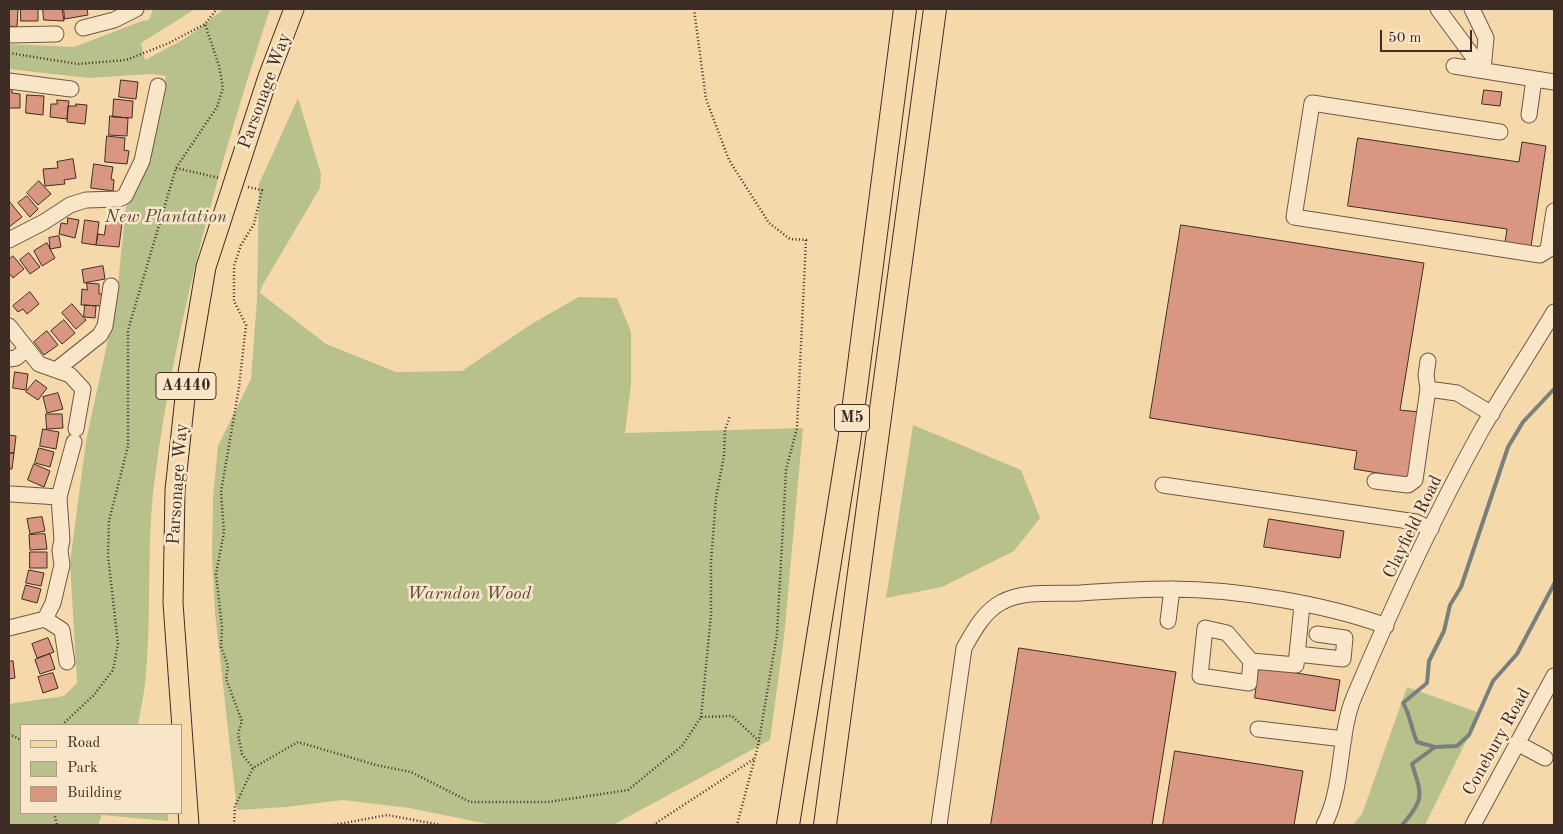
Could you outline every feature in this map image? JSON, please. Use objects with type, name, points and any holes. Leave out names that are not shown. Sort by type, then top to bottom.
[{"type":"highway","name":"M5","points":[[788,825],[849,442],[905,9]]},
{"type":"highway","name":"M5","points":[[825,825],[935,9]]},
{"type":"main road","name":"Parsonage Way","points":[[182,724],[173,603],[175,490],[187,379],[206,267],[268,77],[294,9]]},
{"type":"main road","name":"Parsonage Way","points":[[182,728],[189,825]]},
{"type":"street","points":[[83,28],[114,20],[136,9]]},
{"type":"street","points":[[1438,9],[1483,70]]},
{"type":"street","points":[[1472,9],[1486,38],[1483,70]]},
{"type":"street","points":[[9,35],[56,34]]},
{"type":"street","points":[[1454,66],[1554,82]]},
{"type":"street","points":[[1529,115],[1534,79]]},
{"type":"street","points":[[9,81],[71,89]]},
{"type":"street","points":[[9,240],[44,222],[70,205],[86,200],[119,198],[127,192],[142,161],[158,86]]},
{"type":"street","points":[[1500,132],[1312,103],[1294,217],[1540,255],[1548,250],[1554,211]]},
{"type":"street","points":[[64,373],[100,335],[105,326],[112,286]]},
{"type":"street","name":"Clayfield Road","points":[[1324,825],[1339,772],[1351,705],[1386,626],[1431,529],[1492,414],[1554,312]]},
{"type":"street","points":[[9,326],[39,364],[64,373],[83,389],[75,435],[59,497],[62,565],[53,603],[46,619]]},
{"type":"street","points":[[9,359],[16,358],[27,349]]},
{"type":"street","points":[[1374,481],[1408,485],[1415,480],[1428,389],[1426,374],[1428,361]]},
{"type":"street","points":[[1428,389],[1458,394],[1492,414]]},
{"type":"street","points":[[1163,485],[1416,522],[1431,529]]},
{"type":"street","points":[[9,496],[59,497]]},
{"type":"street","points":[[939,825],[964,648],[988,613],[1002,602],[1028,595],[1172,589],[1244,595],[1350,613],[1386,626]]},
{"type":"street","points":[[1168,621],[1172,589]]},
{"type":"street","points":[[1251,660],[1296,665],[1302,605]]},
{"type":"street","points":[[9,628],[46,619],[62,630],[67,662]]},
{"type":"street","points":[[1297,654],[1342,659],[1345,638],[1317,634]]},
{"type":"street","name":"Conebury Road","points":[[1473,825],[1554,676]]},
{"type":"street","points":[[1258,728],[1344,740]]},
{"type":"street","points":[[1518,743],[1545,758]]},
{"type":"path","points":[[9,53],[78,64],[126,60],[169,43],[205,24],[217,9]]},
{"type":"path","points":[[694,9],[706,98],[729,160],[769,224],[790,239],[806,240],[797,428],[786,470],[777,634],[759,741],[738,825]]},
{"type":"path","points":[[63,724],[94,695],[113,670],[118,644],[108,556],[109,530],[128,446],[128,330],[176,168],[217,107],[223,88],[219,66],[205,24]]},
{"type":"path","points":[[176,168],[221,179]]},
{"type":"path","points":[[253,188],[262,190],[254,224],[241,244],[234,266],[234,301],[246,325],[239,388],[221,492],[224,532],[216,574],[222,628],[221,647],[228,666],[226,679],[242,721],[238,734],[242,754],[253,768]]},
{"type":"path","points":[[234,825],[236,806],[253,768],[298,742],[376,765],[411,772],[470,802],[548,802],[628,790],[682,746],[701,717],[711,615],[711,561],[716,498],[724,456],[725,430],[730,416]]},
{"type":"path","points":[[701,717],[732,716],[759,741]]},
{"type":"path","points":[[653,825],[755,758]]},
{"type":"path","points":[[334,825],[387,815],[441,825]]},
{"type":"green space","name":"New Plantation","points":[[153,9],[195,9],[141,43],[145,60],[186,38],[224,9],[270,9],[217,182],[187,299],[164,417],[152,501],[148,649],[145,686],[138,724],[20,724],[20,814],[168,814],[168,821],[102,815],[98,825],[9,825],[9,704],[64,696],[77,683],[70,563],[86,441],[116,303],[126,206],[147,163],[166,76],[151,74],[89,78],[9,69],[9,44],[74,47],[149,20]]},
{"type":"green space","name":"Warndon Wood","points":[[298,98],[321,174],[320,188],[262,286],[260,293],[326,344],[396,372],[462,371],[533,323],[579,297],[617,298],[631,332],[631,384],[625,433],[803,428],[784,637],[770,740],[613,825],[493,825],[409,808],[343,800],[286,807],[237,810],[215,613],[212,555],[213,498],[218,446],[251,379],[257,299],[259,184]]},
{"type":"green space","points":[[913,425],[1021,470],[1040,518],[1014,551],[942,587],[886,598]]},
{"type":"green space","points":[[1407,687],[1480,713],[1425,825],[1353,825],[1362,814]]},
{"type":"building","points":[[9,9],[18,9],[17,27],[9,26]]},
{"type":"building","points":[[21,9],[38,9],[38,21],[21,21]]},
{"type":"building","points":[[43,9],[62,9],[64,21],[44,20]]},
{"type":"building","points":[[64,9],[87,9],[88,15],[65,19]]},
{"type":"building","points":[[121,80],[138,82],[136,99],[119,97]]},
{"type":"building","points":[[9,88],[12,88],[12,93],[20,94],[20,108],[9,108]]},
{"type":"building","points":[[1484,90],[1502,92],[1500,106],[1482,104]]},
{"type":"building","points":[[27,95],[44,96],[43,115],[26,113]]},
{"type":"building","points":[[114,99],[133,101],[132,118],[113,117]]},
{"type":"building","points":[[57,100],[69,101],[67,119],[50,117],[51,104],[57,104]]},
{"type":"building","points":[[76,104],[87,105],[85,124],[67,122],[68,106],[76,106]]},
{"type":"building","points":[[110,116],[128,118],[127,136],[109,135]]},
{"type":"building","points":[[107,136],[125,138],[124,150],[129,151],[127,164],[105,162]]},
{"type":"building","points":[[1358,138],[1519,162],[1522,142],[1546,146],[1530,253],[1504,249],[1507,229],[1348,206]]},
{"type":"building","points":[[73,159],[76,178],[64,180],[65,184],[45,186],[43,169],[58,168],[57,162]]},
{"type":"building","points":[[94,164],[113,167],[111,179],[114,180],[113,191],[91,188]]},
{"type":"building","points":[[39,181],[51,194],[38,205],[27,193]]},
{"type":"building","points":[[27,196],[38,209],[30,217],[18,203]]},
{"type":"building","points":[[9,201],[22,217],[9,227]]},
{"type":"building","points":[[68,218],[79,220],[75,238],[59,234],[61,223],[67,224]]},
{"type":"building","points":[[85,220],[99,222],[96,245],[82,243]]},
{"type":"building","points":[[107,220],[122,223],[119,247],[96,245],[98,234],[104,235]]},
{"type":"building","points":[[1181,225],[1424,263],[1400,410],[1419,412],[1408,478],[1354,469],[1357,451],[1150,418]]},
{"type":"building","points":[[59,236],[61,247],[50,249],[49,238]]},
{"type":"building","points":[[47,243],[55,258],[42,266],[34,251]]},
{"type":"building","points":[[29,253],[40,267],[30,274],[20,260]]},
{"type":"building","points":[[13,256],[24,269],[13,278],[9,273],[9,260]]},
{"type":"building","points":[[103,266],[105,279],[84,283],[82,270]]},
{"type":"building","points":[[87,283],[99,284],[99,294],[104,294],[103,306],[81,305],[82,289],[87,290]]},
{"type":"building","points":[[30,292],[39,304],[27,314],[23,309],[18,312],[13,306]]},
{"type":"building","points":[[72,304],[86,320],[76,329],[62,313]]},
{"type":"building","points":[[85,305],[96,306],[95,318],[84,317]]},
{"type":"building","points":[[64,320],[75,333],[62,344],[51,331]]},
{"type":"building","points":[[47,331],[58,345],[44,355],[34,342]]},
{"type":"building","points":[[15,372],[28,374],[26,390],[13,388]]},
{"type":"building","points":[[36,380],[47,388],[38,400],[26,392]]},
{"type":"building","points":[[58,393],[63,409],[47,413],[43,397]]},
{"type":"building","points":[[46,414],[62,414],[63,428],[47,429]]},
{"type":"building","points":[[43,429],[59,432],[56,449],[40,446]]},
{"type":"building","points":[[9,435],[16,436],[14,453],[9,453]]},
{"type":"building","points":[[39,448],[54,452],[50,467],[35,463]]},
{"type":"building","points":[[9,453],[14,453],[12,469],[9,469]]},
{"type":"building","points":[[34,464],[50,471],[44,487],[28,480]]},
{"type":"building","points":[[42,517],[45,531],[30,534],[27,519]]},
{"type":"building","points":[[1269,519],[1344,531],[1340,558],[1264,547]]},
{"type":"building","points":[[45,534],[47,549],[30,550],[29,535]]},
{"type":"building","points":[[30,552],[47,552],[47,568],[30,568]]},
{"type":"building","points":[[29,570],[44,573],[41,586],[26,583]]},
{"type":"building","points":[[26,585],[41,589],[37,603],[22,599]]},
{"type":"building","points":[[48,638],[54,652],[37,658],[32,644]]},
{"type":"building","points":[[1019,648],[1176,672],[1152,825],[991,825]]},
{"type":"building","points":[[50,654],[55,669],[40,674],[35,660]]},
{"type":"building","points":[[13,661],[15,678],[9,679],[9,662]]},
{"type":"building","points":[[1259,667],[1340,680],[1335,711],[1255,698]]},
{"type":"building","points":[[53,673],[58,688],[43,693],[38,677]]},
{"type":"building","points":[[1175,751],[1303,771],[1294,825],[1163,825]]},
{"type":"waterway","points":[[1402,825],[1415,809],[1419,796],[1418,783],[1412,764],[1435,747],[1417,742],[1403,703],[1427,683],[1429,661],[1444,631],[1450,605],[1461,587],[1508,447],[1523,422],[1554,389]]},
{"type":"waterway","points":[[1435,747],[1457,746],[1469,735],[1493,681],[1517,654],[1554,584]]}]
